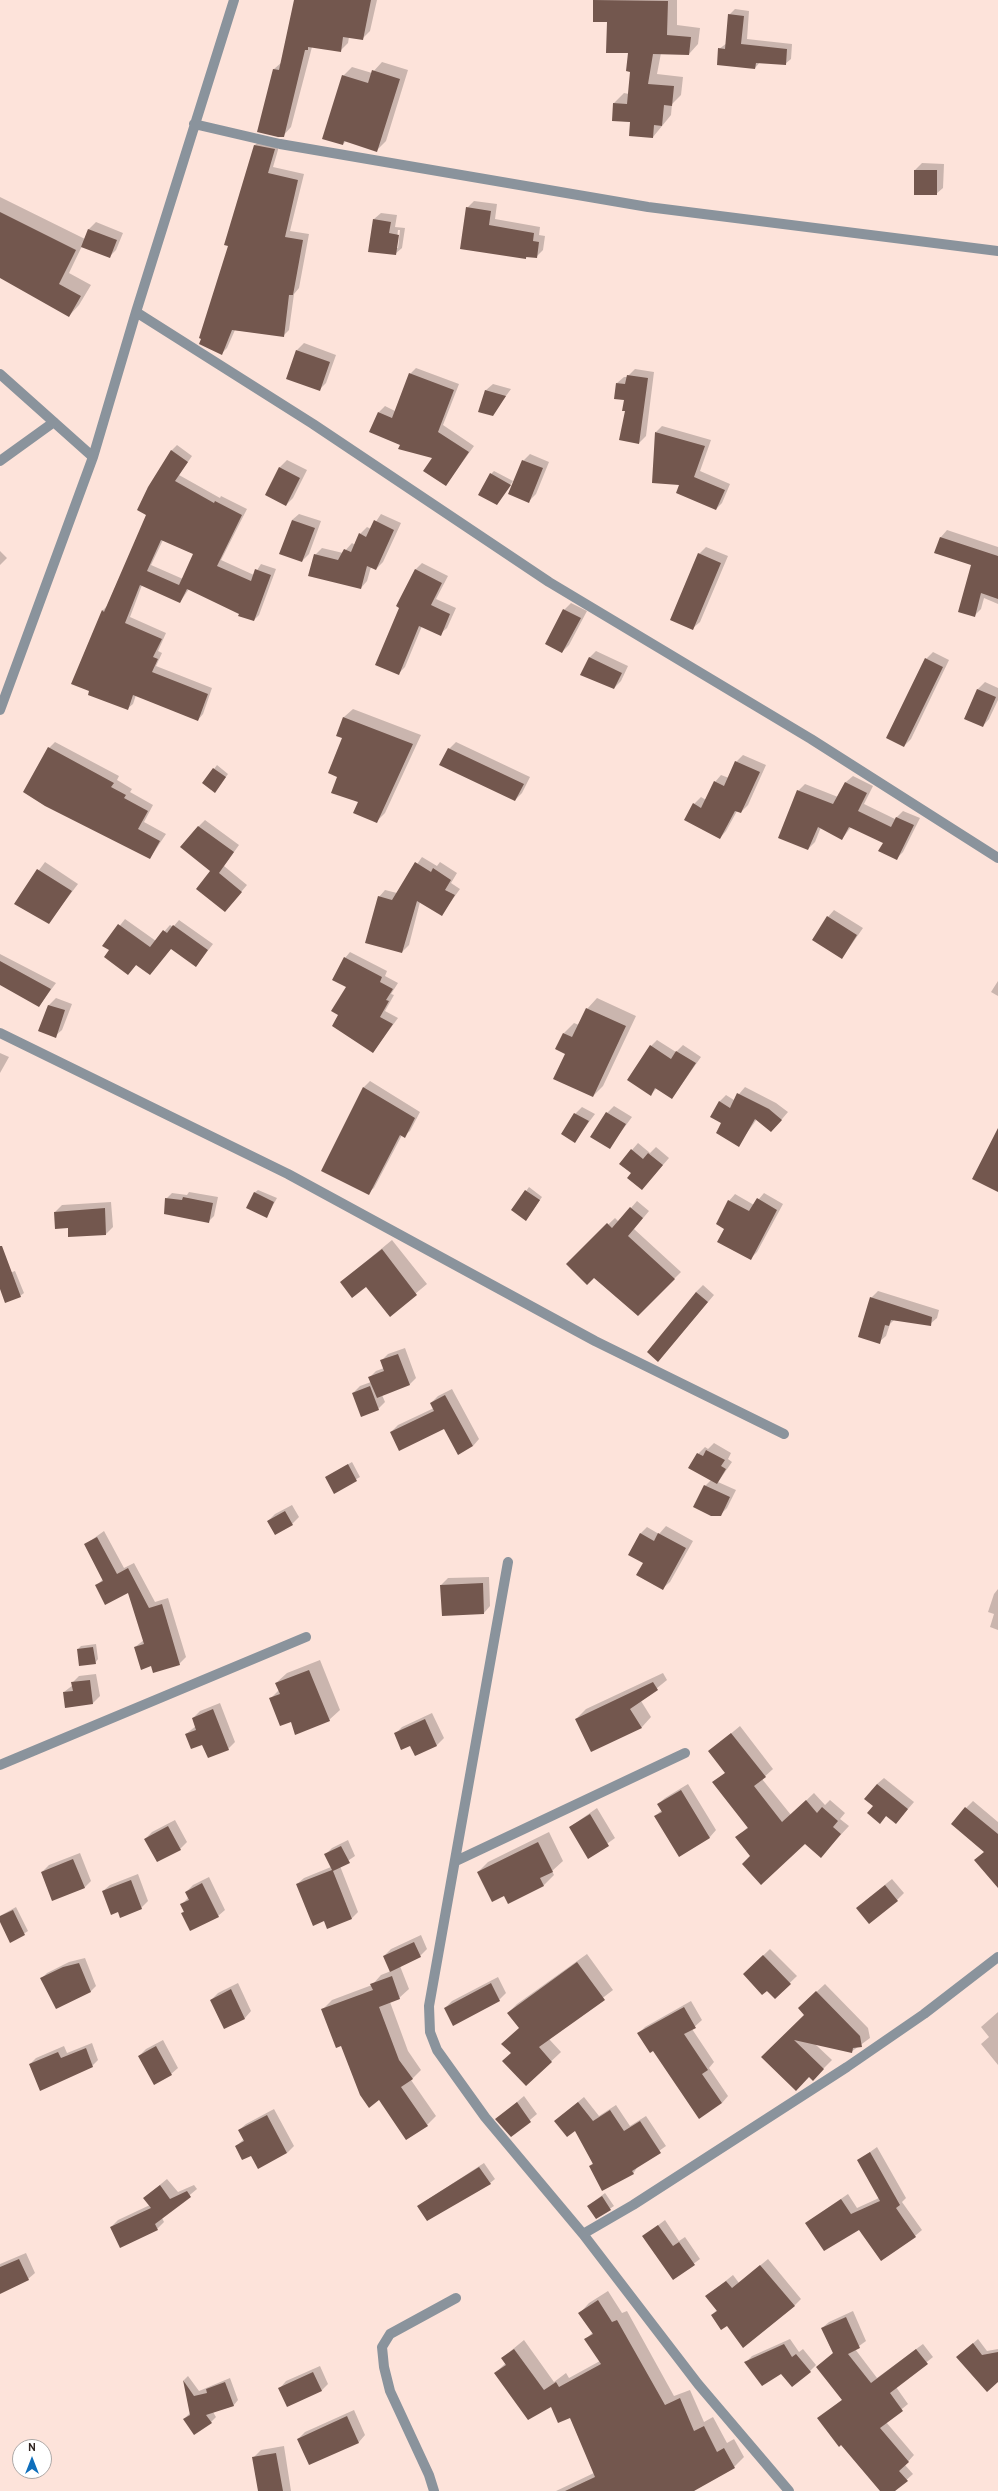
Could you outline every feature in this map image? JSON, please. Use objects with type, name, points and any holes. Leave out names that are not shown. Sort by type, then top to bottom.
[{"type":"street","points":[[0,710],[93,457],[194,124],[234,0]]},
{"type":"street","points":[[194,124],[280,144],[648,207],[998,251]]},
{"type":"street","points":[[136,312],[313,424],[549,582],[811,739],[998,858]]},
{"type":"street","points":[[0,374],[93,457]]},
{"type":"street","points":[[0,461],[54,422]]},
{"type":"street","points":[[0,1032],[288,1174],[594,1341],[784,1434]]},
{"type":"street","points":[[508,1562],[429,2006],[430,2032],[437,2050],[485,2117],[583,2234],[698,2384],[789,2491]]},
{"type":"street","points":[[0,1765],[306,1636]]},
{"type":"street","points":[[456,1861],[685,1752]]},
{"type":"street","points":[[583,2234],[633,2205],[847,2067],[924,2014],[998,1957]]},
{"type":"street","points":[[434,2491],[429,2475],[390,2391],[384,2367],[382,2347],[390,2334],[456,2298]]},
{"type":"building","points":[[294,0],[371,0],[363,40],[343,37],[341,52],[308,47],[308,50],[305,50],[284,137],[278,137],[257,132],[273,69],[279,70]]},
{"type":"building","points":[[593,0],[668,1],[667,35],[691,37],[689,55],[653,54],[648,84],[674,86],[672,106],[664,105],[662,126],[654,125],[653,138],[629,136],[630,122],[612,121],[613,103],[627,104],[630,72],[626,71],[628,53],[606,53],[607,22],[593,22]]},
{"type":"building","points":[[728,14],[744,16],[741,44],[787,49],[786,65],[756,63],[755,69],[717,65],[718,48],[725,49]]},
{"type":"building","points":[[372,70],[400,79],[377,152],[344,141],[343,145],[322,139],[342,75],[368,83]]},
{"type":"building","points":[[254,145],[275,149],[268,173],[298,180],[285,237],[303,240],[293,295],[289,295],[284,337],[232,330],[222,355],[199,344],[201,339],[199,338],[228,246],[224,245]]},
{"type":"building","points":[[914,170],[937,170],[937,195],[914,195]]},
{"type":"building","points":[[466,207],[491,211],[489,225],[534,233],[533,241],[539,242],[537,258],[526,257],[526,259],[460,249]]},
{"type":"building","points":[[0,212],[76,250],[59,284],[81,296],[69,317],[0,278]]},
{"type":"building","points":[[373,219],[391,222],[389,233],[399,235],[396,255],[368,252]]},
{"type":"building","points":[[88,229],[117,240],[110,258],[81,247]]},
{"type":"building","points":[[296,350],[330,362],[320,391],[286,379]]},
{"type":"building","points":[[409,373],[454,390],[438,432],[469,452],[446,486],[423,471],[432,458],[398,449],[400,445],[369,432],[378,412],[392,418]]},
{"type":"building","points":[[627,375],[648,378],[639,444],[619,440],[625,411],[622,411],[624,400],[614,399],[616,383],[625,384]]},
{"type":"building","points":[[485,390],[506,396],[493,416],[478,412]]},
{"type":"building","points":[[655,432],[705,446],[694,477],[725,490],[716,510],[676,493],[679,485],[652,483]]},
{"type":"building","points":[[171,450],[188,462],[175,481],[214,503],[215,501],[242,515],[217,566],[251,581],[255,569],[271,575],[254,621],[238,616],[239,614],[187,589],[180,603],[140,585],[125,623],[162,639],[153,657],[158,659],[152,672],[208,694],[198,721],[133,695],[128,710],[88,695],[89,691],[71,684],[102,610],[104,612],[146,515],[137,510],[148,487]],"holes":[[[161,540],[193,554],[179,585],[147,571]]]},
{"type":"building","points":[[522,460],[543,468],[529,503],[508,494]]},
{"type":"building","points":[[279,467],[300,478],[286,506],[265,495]]},
{"type":"building","points":[[490,473],[511,485],[497,505],[478,495]]},
{"type":"building","points":[[292,520],[315,528],[302,562],[279,554]]},
{"type":"building","points":[[374,520],[394,530],[376,570],[367,566],[361,589],[308,576],[314,554],[338,560],[344,549],[351,552],[359,533],[366,537]]},
{"type":"building","points":[[940,537],[998,556],[998,599],[981,593],[975,617],[958,612],[971,565],[934,553]]},
{"type":"building","points":[[698,553],[721,563],[693,630],[670,620]]},
{"type":"building","points":[[415,569],[442,583],[431,605],[450,614],[441,636],[419,626],[399,675],[375,665],[399,608],[396,606]]},
{"type":"building","points":[[563,609],[581,618],[562,653],[545,644]]},
{"type":"building","points":[[589,657],[622,673],[614,689],[580,675]]},
{"type":"building","points":[[925,658],[943,667],[904,747],[886,738]]},
{"type":"building","points":[[977,689],[996,697],[983,727],[964,719]]},
{"type":"building","points":[[343,717],[413,744],[377,823],[353,813],[358,802],[331,793],[337,777],[328,773],[342,738],[336,736]]},
{"type":"building","points":[[48,747],[114,783],[111,787],[126,795],[124,798],[148,811],[138,829],[160,841],[150,859],[45,806],[23,792]]},
{"type":"building","points":[[448,748],[524,784],[515,801],[439,765]]},
{"type":"building","points":[[735,761],[760,772],[741,813],[735,811],[720,839],[684,820],[693,803],[701,808],[714,781],[724,786]]},
{"type":"building","points":[[213,768],[226,777],[215,793],[202,783]]},
{"type":"building","points":[[845,782],[867,793],[858,811],[891,827],[896,817],[914,825],[897,860],[878,851],[883,843],[849,827],[842,840],[818,827],[808,850],[778,838],[797,790],[833,804]]},
{"type":"building","points":[[198,826],[234,852],[219,873],[242,892],[225,912],[196,889],[210,871],[180,847]]},
{"type":"building","points":[[415,862],[431,872],[433,868],[451,880],[445,890],[455,895],[442,916],[417,901],[402,953],[365,943],[378,896],[392,900]]},
{"type":"building","points":[[37,869],[72,891],[49,924],[14,904]]},
{"type":"building","points":[[827,916],[857,935],[842,959],[812,940]]},
{"type":"building","points":[[118,924],[150,947],[163,930],[167,933],[173,925],[208,950],[196,967],[171,949],[150,975],[136,965],[128,975],[104,957],[109,950],[102,946]]},
{"type":"building","points":[[344,957],[382,977],[380,982],[393,989],[386,1000],[389,1001],[380,1017],[393,1024],[373,1053],[332,1026],[338,1015],[331,1011],[346,987],[332,980]]},
{"type":"building","points":[[0,961],[51,989],[39,1007],[0,985]]},
{"type":"building","points":[[48,1005],[65,1010],[56,1038],[38,1031]]},
{"type":"building","points":[[586,1008],[626,1026],[593,1097],[553,1079],[565,1054],[555,1049],[563,1033],[572,1037]]},
{"type":"building","points":[[650,1045],[671,1059],[676,1051],[696,1063],[672,1099],[655,1088],[651,1096],[627,1080]]},
{"type":"building","points":[[363,1087],[415,1118],[405,1138],[400,1135],[369,1195],[321,1171]]},
{"type":"building","points":[[737,1093],[769,1109],[782,1120],[771,1132],[755,1119],[739,1147],[716,1133],[721,1123],[710,1117],[719,1101],[730,1108]]},
{"type":"building","points":[[606,1112],[626,1124],[610,1149],[590,1137]]},
{"type":"building","points":[[574,1113],[589,1121],[575,1143],[561,1134]]},
{"type":"building","points":[[998,1128],[998,1192],[972,1179]]},
{"type":"building","points":[[631,1149],[643,1159],[648,1153],[663,1165],[642,1190],[627,1178],[631,1173],[619,1164]]},
{"type":"building","points":[[525,1190],[540,1200],[526,1221],[511,1210]]},
{"type":"building","points":[[254,1192],[274,1202],[267,1218],[246,1208]]},
{"type":"building","points":[[183,1197],[213,1203],[209,1223],[164,1214],[165,1198],[182,1200]]},
{"type":"building","points":[[757,1198],[777,1210],[751,1260],[717,1242],[724,1229],[716,1224],[728,1200],[749,1211]]},
{"type":"building","points":[[630,1207],[643,1218],[628,1236],[675,1279],[638,1316],[594,1278],[587,1285],[566,1264],[607,1223],[612,1228]]},
{"type":"building","points":[[105,1208],[106,1235],[68,1237],[68,1228],[55,1229],[54,1212]]},
{"type":"building","points":[[0,1246],[2,1246],[21,1297],[5,1303],[0,1289]]},
{"type":"building","points":[[382,1249],[417,1295],[390,1317],[366,1287],[352,1298],[340,1282]]},
{"type":"building","points":[[696,1292],[708,1302],[658,1362],[647,1352]]},
{"type":"building","points":[[870,1297],[932,1317],[931,1326],[891,1320],[889,1326],[885,1325],[880,1344],[858,1337]]},
{"type":"building","points":[[398,1354],[410,1385],[377,1398],[368,1377],[384,1371],[380,1360]]},
{"type":"building","points":[[370,1386],[379,1410],[361,1417],[352,1393]]},
{"type":"building","points":[[445,1395],[473,1446],[458,1455],[444,1429],[399,1451],[390,1432],[434,1411],[430,1403]]},
{"type":"building","points":[[706,1450],[725,1460],[721,1466],[726,1469],[717,1484],[688,1468],[697,1453],[703,1456]]},
{"type":"building","points":[[348,1464],[357,1481],[334,1494],[325,1477]]},
{"type":"building","points":[[704,1485],[730,1497],[721,1516],[711,1516],[693,1507]]},
{"type":"building","points":[[285,1511],[293,1525],[275,1535],[267,1521]]},
{"type":"building","points":[[640,1533],[654,1541],[658,1533],[686,1548],[663,1590],[636,1575],[643,1563],[628,1555]]},
{"type":"building","points":[[97,1537],[117,1574],[128,1568],[149,1608],[162,1604],[180,1665],[153,1673],[151,1666],[141,1670],[134,1647],[144,1644],[128,1593],[105,1605],[95,1585],[103,1581],[84,1544]]},
{"type":"building","points":[[483,1583],[484,1614],[442,1616],[440,1585]]},
{"type":"building","points":[[93,1647],[96,1664],[79,1666],[77,1649]]},
{"type":"building","points":[[309,1670],[330,1721],[295,1735],[291,1722],[280,1726],[269,1698],[280,1694],[275,1683]]},
{"type":"building","points":[[90,1680],[93,1704],[65,1708],[63,1692],[73,1691],[71,1682]]},
{"type":"building","points":[[653,1682],[658,1690],[630,1709],[642,1728],[591,1752],[575,1719]]},
{"type":"building","points":[[213,1709],[229,1750],[208,1758],[202,1745],[191,1749],[185,1734],[196,1730],[192,1718]]},
{"type":"building","points":[[425,1719],[437,1746],[415,1756],[410,1746],[401,1750],[394,1733]]},
{"type":"building","points":[[731,1733],[766,1777],[754,1786],[782,1822],[806,1800],[817,1813],[822,1807],[838,1821],[833,1827],[841,1834],[821,1858],[805,1844],[761,1885],[742,1864],[750,1856],[735,1837],[748,1828],[712,1782],[725,1773],[708,1751]]},
{"type":"building","points":[[877,1784],[908,1809],[896,1824],[886,1816],[880,1824],[867,1813],[873,1806],[864,1799]]},
{"type":"building","points":[[681,1790],[710,1838],[679,1857],[654,1816],[662,1812],[657,1804]]},
{"type":"building","points":[[965,1807],[998,1834],[998,1888],[974,1860],[984,1852],[951,1824]]},
{"type":"building","points":[[590,1814],[609,1846],[588,1859],[569,1827]]},
{"type":"building","points":[[168,1826],[181,1850],[157,1862],[144,1839]]},
{"type":"building","points":[[538,1842],[553,1872],[540,1878],[544,1886],[508,1904],[504,1896],[492,1902],[477,1872]]},
{"type":"building","points":[[341,1846],[350,1863],[333,1871],[352,1919],[327,1929],[324,1921],[313,1926],[296,1884],[332,1870],[324,1854]]},
{"type":"building","points":[[73,1859],[85,1888],[52,1901],[41,1872]]},
{"type":"building","points":[[131,1880],[142,1909],[120,1918],[118,1912],[111,1915],[102,1891]]},
{"type":"building","points":[[202,1883],[219,1917],[190,1931],[181,1913],[184,1912],[180,1904],[189,1900],[185,1892]]},
{"type":"building","points":[[885,1885],[898,1901],[869,1924],[856,1908]]},
{"type":"building","points":[[13,1910],[25,1935],[10,1943],[0,1922],[0,1916]]},
{"type":"building","points":[[414,1942],[421,1957],[390,1972],[383,1956]]},
{"type":"building","points":[[763,1955],[791,1984],[775,1999],[767,1991],[762,1995],[743,1974]]},
{"type":"building","points":[[577,1962],[605,2000],[539,2047],[552,2062],[526,2086],[502,2061],[511,2053],[501,2044],[519,2028],[507,2013]]},
{"type":"building","points":[[79,1963],[91,1992],[56,2009],[40,1978],[63,1967]]},
{"type":"building","points":[[392,1976],[400,1999],[379,2007],[399,2060],[413,2079],[401,2087],[428,2126],[406,2140],[379,2100],[369,2108],[360,2095],[341,2046],[336,2048],[321,2009],[373,1990],[370,1984]]},
{"type":"building","points":[[491,1983],[500,2001],[453,2026],[444,2008]]},
{"type":"building","points":[[231,1989],[245,2019],[224,2029],[210,2000]]},
{"type":"building","points":[[816,1991],[860,2036],[862,2047],[853,2048],[852,2053],[794,2040],[824,2069],[813,2081],[809,2077],[796,2091],[761,2057],[804,2015],[798,2008]]},
{"type":"building","points":[[684,2007],[696,2028],[684,2034],[708,2070],[702,2074],[722,2103],[699,2119],[653,2051],[650,2053],[637,2033]]},
{"type":"building","points":[[156,2046],[172,2075],[154,2085],[138,2056]]},
{"type":"building","points":[[86,2048],[93,2067],[40,2091],[29,2064],[58,2052],[61,2058]]},
{"type":"building","points":[[517,2102],[531,2122],[511,2137],[495,2119]]},
{"type":"building","points":[[578,2102],[593,2121],[610,2110],[624,2131],[640,2121],[661,2153],[632,2171],[634,2174],[602,2191],[589,2166],[593,2164],[575,2131],[567,2137],[554,2121]]},
{"type":"building","points":[[267,2115],[287,2153],[258,2169],[251,2156],[242,2160],[235,2146],[244,2141],[238,2130]]},
{"type":"building","points":[[870,2152],[900,2205],[896,2208],[916,2237],[881,2261],[859,2230],[824,2251],[805,2223],[841,2199],[851,2214],[880,2201],[857,2160]]},
{"type":"building","points":[[479,2167],[491,2184],[427,2221],[417,2206]]},
{"type":"building","points":[[160,2185],[170,2199],[187,2191],[191,2197],[155,2224],[158,2230],[120,2248],[110,2227],[151,2208],[143,2198]]},
{"type":"building","points":[[602,2196],[611,2210],[596,2219],[587,2206]]},
{"type":"building","points":[[658,2225],[673,2246],[679,2242],[695,2265],[673,2280],[642,2236]]},
{"type":"building","points":[[19,2259],[29,2280],[0,2294],[0,2267]]},
{"type":"building","points":[[760,2265],[795,2306],[743,2348],[727,2326],[721,2330],[711,2315],[717,2311],[705,2296],[726,2281],[732,2288]]},
{"type":"building","points":[[598,2300],[612,2322],[617,2320],[665,2405],[680,2398],[694,2431],[704,2426],[717,2452],[724,2448],[735,2468],[694,2491],[565,2491],[595,2477],[570,2418],[558,2423],[551,2407],[528,2420],[494,2373],[506,2365],[501,2358],[514,2349],[544,2390],[556,2382],[559,2387],[601,2364],[584,2339],[593,2334],[578,2313]]},
{"type":"building","points":[[846,2317],[860,2348],[848,2354],[871,2383],[916,2349],[928,2364],[890,2393],[903,2411],[880,2428],[909,2462],[899,2471],[908,2481],[895,2491],[880,2491],[841,2445],[839,2447],[817,2418],[842,2400],[816,2367],[833,2353],[821,2328]]},
{"type":"building","points":[[973,2343],[982,2355],[998,2352],[998,2382],[987,2392],[956,2357]]},
{"type":"building","points":[[784,2344],[792,2357],[796,2354],[811,2372],[792,2387],[781,2374],[762,2386],[744,2362]]},
{"type":"building","points":[[313,2372],[322,2391],[287,2407],[278,2388]]},
{"type":"building","points":[[183,2380],[194,2396],[207,2393],[206,2389],[225,2382],[234,2406],[206,2415],[212,2423],[194,2435],[183,2419],[190,2415]]},
{"type":"building","points":[[347,2416],[359,2443],[309,2465],[297,2439]]},
{"type":"building","points":[[276,2453],[283,2491],[258,2491],[252,2457]]}]
